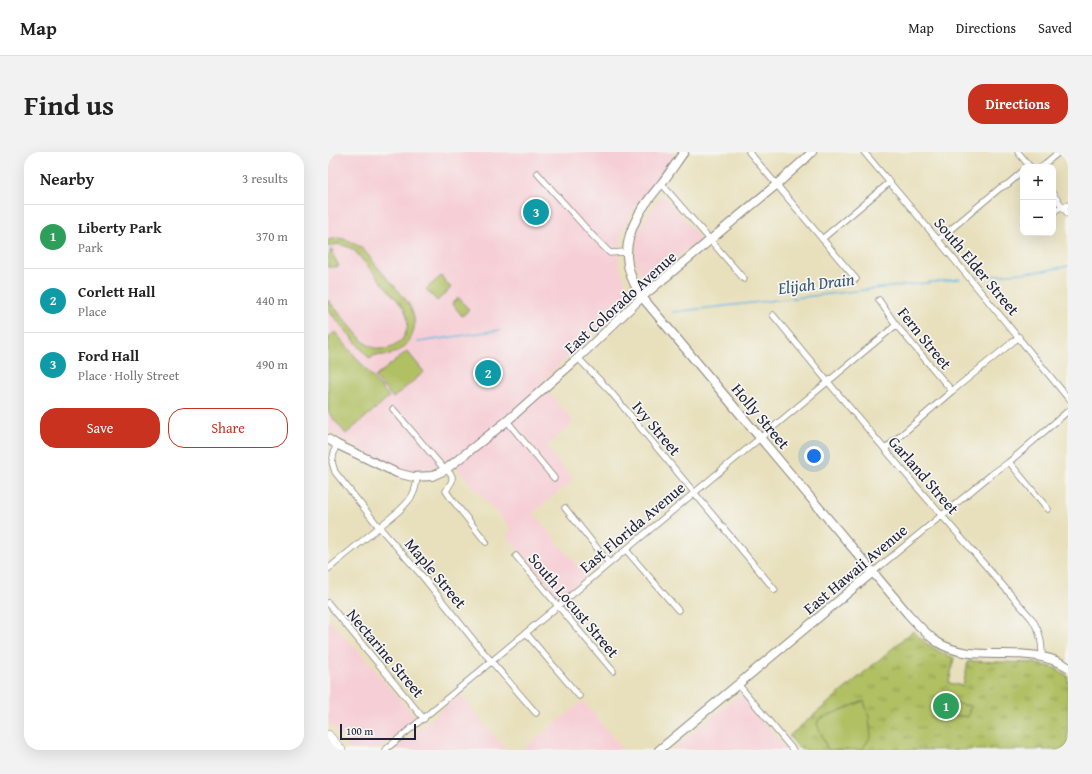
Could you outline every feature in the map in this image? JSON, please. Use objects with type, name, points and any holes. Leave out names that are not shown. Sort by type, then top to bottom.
[{"type":"main road","points":[[328,735],[341,750]]},
{"type":"street","points":[[537,173],[610,253],[626,252],[630,232],[639,213],[684,152]]},
{"type":"street","points":[[749,152],[856,279]]},
{"type":"street","name":"East Colorado Avenue","points":[[445,469],[507,421],[578,358],[642,297],[776,185],[812,152]]},
{"type":"street","name":"South Elder Street","points":[[864,152],[1019,337],[1068,398]]},
{"type":"street","points":[[1018,152],[1027,164]]},
{"type":"street","points":[[1045,164],[1059,152]]},
{"type":"street","points":[[938,240],[1000,188],[1008,184],[1020,174]]},
{"type":"street","points":[[822,239],[890,182]]},
{"type":"street","points":[[661,183],[744,279]]},
{"type":"street","points":[[1056,197],[1065,206],[1068,214]]},
{"type":"street","name":"Holly Street","points":[[626,252],[629,271],[634,285],[642,297],[908,614],[927,634],[938,642],[962,652],[1042,656],[1068,667]]},
{"type":"street","name":"Fern Street","points":[[879,300],[896,325],[952,391]]},
{"type":"street","name":"Garland Street","points":[[773,315],[885,449],[1032,619],[1040,634],[1042,656]]},
{"type":"street","name":"East Florida Avenue","points":[[385,750],[896,325]]},
{"type":"street","points":[[885,449],[952,391],[1019,337]]},
{"type":"street","name":"Ivy Street","points":[[578,358],[610,391],[775,590]]},
{"type":"street","points":[[393,409],[452,476],[452,481],[446,491],[486,542]]},
{"type":"street","name":"East Hawaii Avenue","points":[[659,750],[942,515],[1009,462],[1068,411]]},
{"type":"street","points":[[507,421],[554,478]]},
{"type":"street","points":[[328,439],[397,473],[417,477],[432,476],[445,469]]},
{"type":"street","name":"Maple Street","points":[[336,444],[330,462],[335,472],[379,527],[423,577],[479,647],[536,713]]},
{"type":"street","points":[[1009,462],[1048,509]]},
{"type":"street","points":[[328,569],[400,510],[411,499],[416,486],[417,477]]},
{"type":"street","points":[[566,508],[610,563]]},
{"type":"street","points":[[626,550],[678,610]]},
{"type":"street","name":"South Locust Street","points":[[516,556],[613,671]]},
{"type":"street","name":"Nectarine Street","points":[[328,604],[424,719]]},
{"type":"street","points":[[526,633],[579,696]]},
{"type":"street","points":[[738,684],[793,750]]},
{"type":"shaded area","points":[[328,152],[675,152],[669,164],[634,207],[622,232],[618,261],[630,296],[541,383],[574,422],[546,447],[573,480],[533,513],[586,576],[563,596],[557,595],[506,535],[512,530],[449,459],[434,467],[420,471],[392,467],[328,431]]},
{"type":"shaded area","points":[[660,197],[665,197],[699,239],[652,276],[640,274],[636,263],[635,244],[637,236],[643,222]]},
{"type":"shaded area","points":[[328,619],[362,655],[414,716],[413,720],[377,750],[352,750],[328,721]]},
{"type":"shaded area","points":[[460,695],[506,750],[394,750],[398,747]]},
{"type":"shaded area","points":[[738,696],[743,697],[787,750],[672,750]]},
{"type":"shaded area","points":[[583,701],[623,750],[522,750]]},
{"type":"green space","points":[[338,238],[351,241],[358,245],[410,306],[414,316],[413,333],[406,345],[396,352],[388,355],[375,355],[370,359],[328,310],[328,300],[362,340],[371,347],[381,349],[390,348],[404,337],[407,328],[407,318],[403,307],[354,250],[337,244],[328,247],[328,240]]},
{"type":"green space","points":[[330,250],[333,250],[332,253],[339,266],[328,267],[328,256]]},
{"type":"green space","points":[[441,276],[451,288],[437,301],[426,289]]},
{"type":"green space","points":[[459,298],[469,310],[462,316],[452,303]]},
{"type":"green space","points":[[335,332],[389,397],[346,434],[328,412],[328,338]]},
{"type":"green space","points":[[407,351],[424,372],[393,398],[375,377]]},
{"type":"green space","points":[[913,631],[932,647],[954,658],[949,683],[963,686],[968,661],[1034,663],[1055,668],[1068,676],[1068,750],[1043,750],[1042,748],[1037,750],[801,750],[789,736]]},
{"type":"green space","points":[[864,701],[869,717],[871,736],[862,750],[828,750],[817,724],[819,719]]},
{"type":"green space","points":[[952,703],[970,706],[968,717],[950,714]]},
{"type":"waterway","name":"Elijah Drain","points":[[977,277],[1043,271],[1068,266]]},
{"type":"waterway","name":"Elijah Drain","points":[[673,312],[960,279]]},
{"type":"waterway","name":"Elijah Drain","points":[[418,342],[500,330]]},
{"type":"place","name":"Ford Hall","points":[[536,212]]},
{"type":"place","name":"Corlett Hall","points":[[488,373]]},
{"type":"place","name":"Liberty Park","points":[[946,706]]}]
